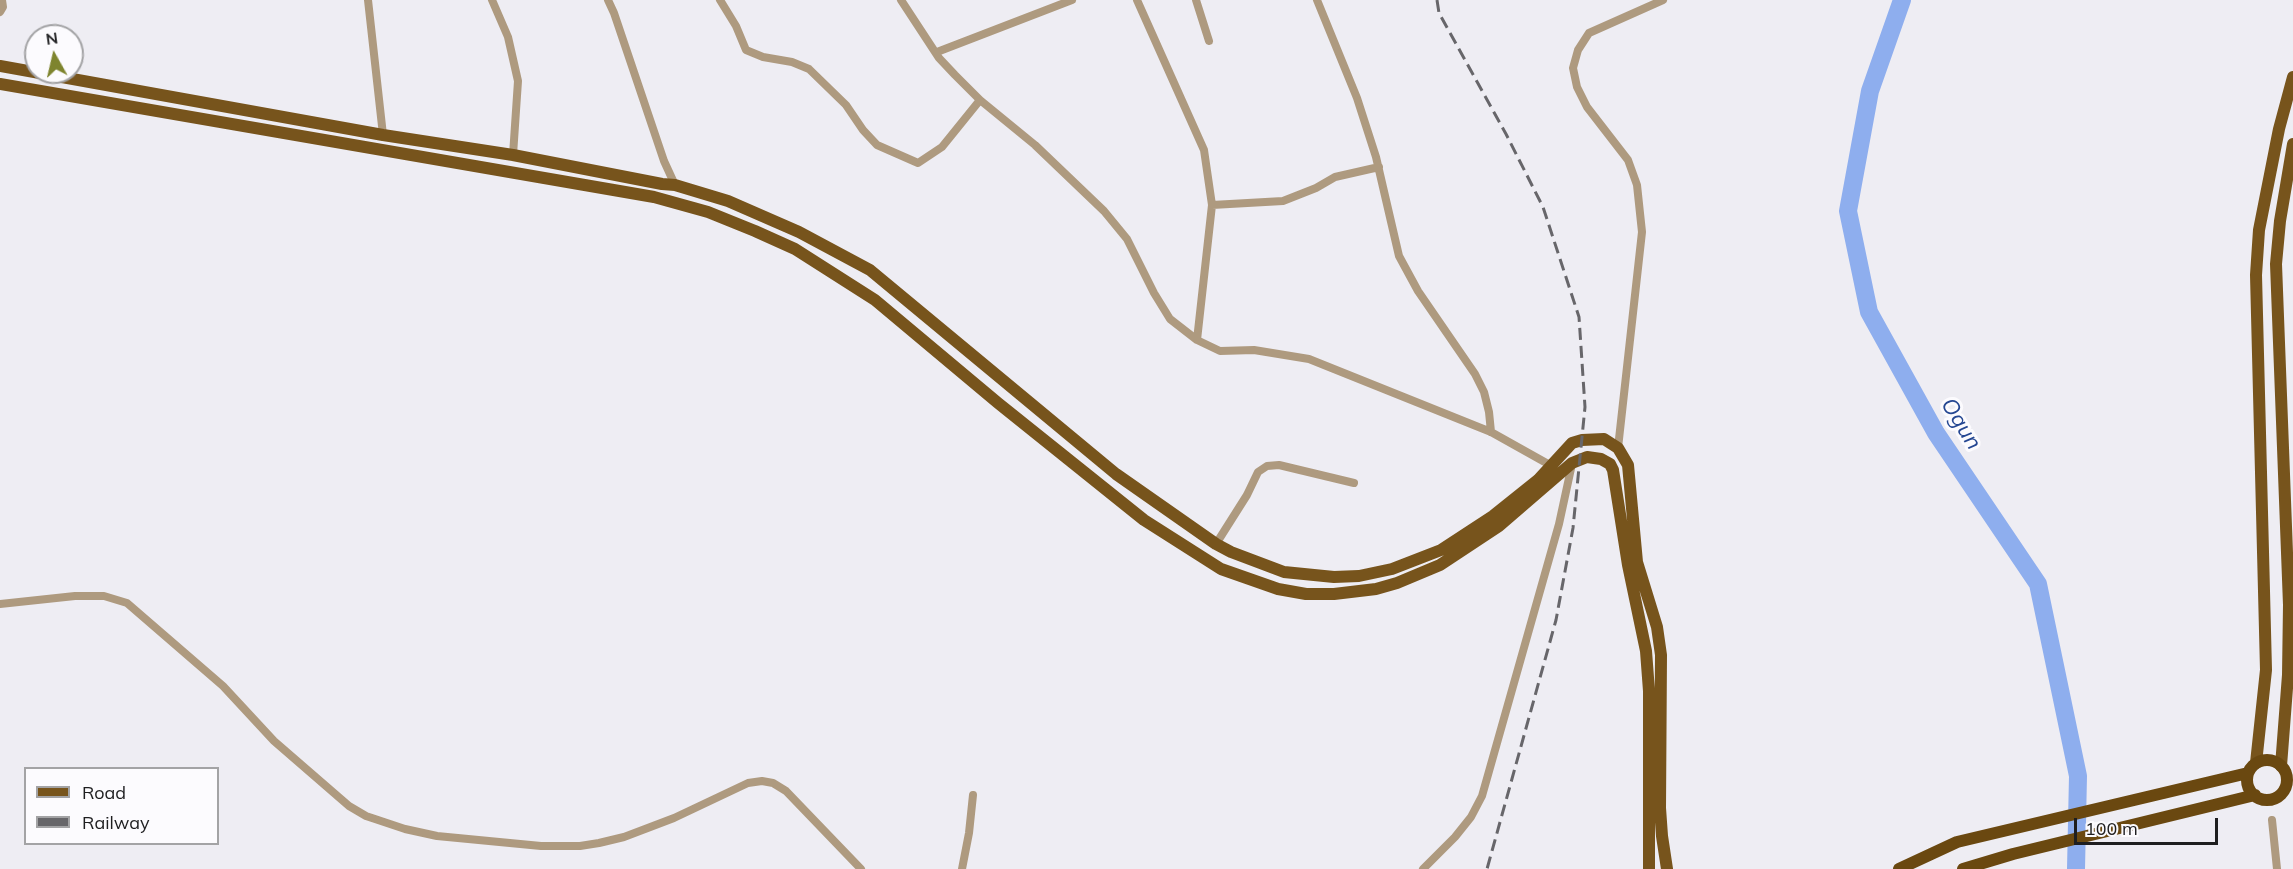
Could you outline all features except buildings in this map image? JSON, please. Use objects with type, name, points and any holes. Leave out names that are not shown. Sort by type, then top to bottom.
[{"type":"highway","points":[[1899,869],[1957,842],[2212,781],[2252,768],[2268,760],[2286,766],[2289,788],[2269,800],[2255,795],[2013,854],[1963,869]]},
{"type":"highway","points":[[2252,768],[2248,785],[2255,795]]},
{"type":"main road","points":[[0,66],[675,185],[761,214],[824,244],[870,270],[1116,474],[1216,544],[1284,572],[1359,576],[1382,571],[1441,550],[1493,516],[1538,480],[1572,443],[1604,439],[1618,448],[1628,465],[1637,562],[1657,627],[1661,655],[1660,808],[1667,869]]},
{"type":"main road","points":[[2252,768],[2266,670],[2256,275],[2259,230],[2279,129],[2293,77]]},
{"type":"main road","points":[[0,84],[654,196],[708,212],[795,249],[875,300],[998,403],[1144,520],[1221,569],[1270,587],[1306,594],[1361,591],[1397,583],[1440,565],[1499,526],[1572,463],[1587,457],[1601,459],[1610,464],[1615,477],[1628,565],[1646,651],[1648,671],[1648,869]]},
{"type":"main road","points":[[2286,766],[2289,606],[2276,264],[2280,221],[2293,144]]},
{"type":"main road","points":[[1221,569],[1231,552]]},
{"type":"street","points":[[0,12],[4,3],[2,0]]},
{"type":"street","points":[[368,0],[383,135]]},
{"type":"street","points":[[492,0],[508,37],[518,81],[513,155]]},
{"type":"street","points":[[608,0],[664,161],[675,185]]},
{"type":"street","points":[[720,0],[736,26],[746,50],[809,69],[846,105],[863,130],[877,144],[918,163],[942,147],[980,100]]},
{"type":"street","points":[[901,0],[947,66],[980,100],[1035,145],[1104,211],[1127,238],[1154,293],[1170,319],[1197,340],[1220,351],[1254,350],[1308,359],[1491,432],[1550,465]]},
{"type":"street","points":[[937,51],[1072,0]]},
{"type":"street","points":[[1196,0],[1209,41]]},
{"type":"street","points":[[1317,0],[1357,98],[1378,167],[1399,256],[1418,291],[1484,392],[1491,432]]},
{"type":"street","points":[[1618,448],[1642,232],[1637,185],[1628,160],[1587,107],[1577,87],[1573,68],[1578,50],[1589,33],[1663,0]]},
{"type":"street","points":[[1140,1],[1204,150],[1212,205],[1197,340]]},
{"type":"street","points":[[1212,205],[1283,201],[1316,188],[1335,177],[1378,167]]},
{"type":"street","points":[[1423,869],[1455,837],[1471,817],[1482,796],[1559,524],[1572,463]]},
{"type":"street","points":[[1216,544],[1247,495],[1258,472],[1267,466],[1279,465],[1354,483]]},
{"type":"street","points":[[0,604],[75,596],[104,596],[127,603],[223,686],[274,741],[349,806],[366,816],[405,829],[438,836],[541,846],[580,846],[624,837],[674,818],[748,783],[762,781],[772,783],[786,791],[861,869]]},
{"type":"street","points":[[962,869],[974,795]]},
{"type":"street","points":[[2272,820],[2277,869]]},
{"type":"waterway","name":"Ogun","points":[[1902,0],[1870,91],[1848,211],[1869,312],[1936,433],[2038,584],[2078,776],[2076,869]]},
{"type":"railway","points":[[1437,0],[1439,13],[1506,134],[1543,207],[1579,317],[1585,407],[1573,528],[1556,620],[1487,869]]}]
